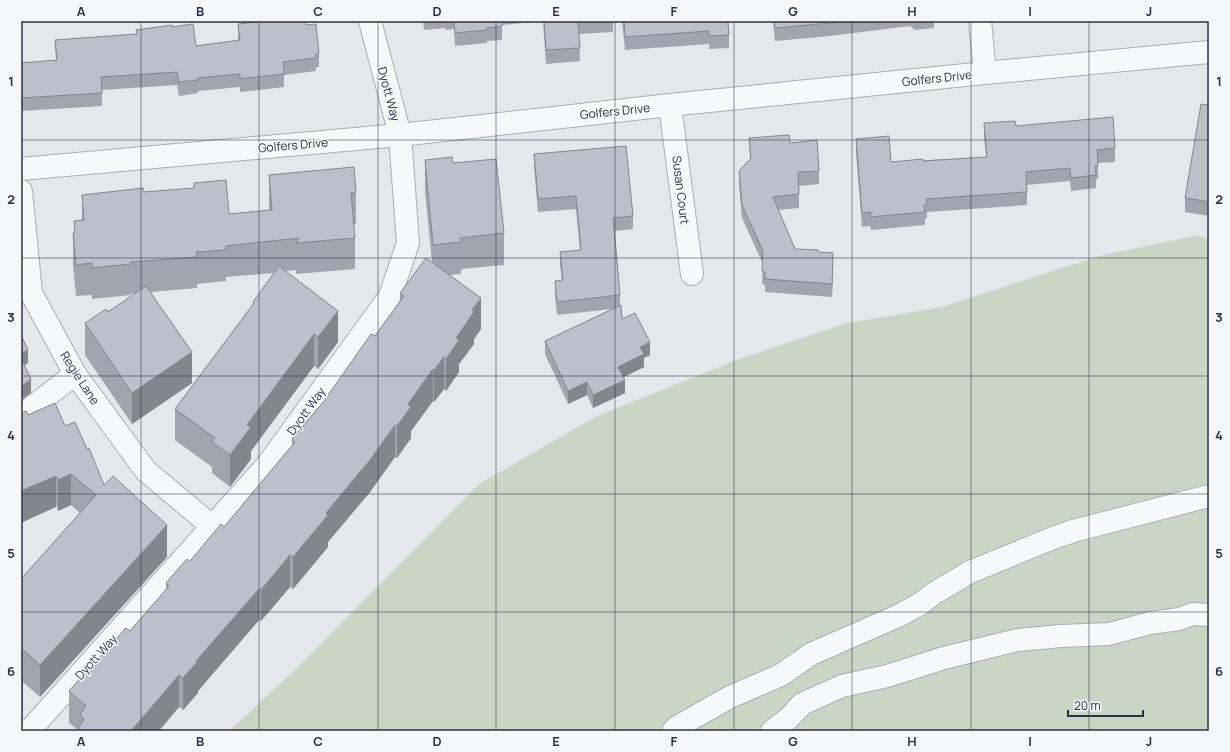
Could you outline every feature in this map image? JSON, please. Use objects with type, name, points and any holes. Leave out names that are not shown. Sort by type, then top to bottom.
[{"type":"street","name":"Dyott Way","points":[[29,731],[268,464],[390,296],[408,243],[400,135],[370,21]]},
{"type":"street","points":[[980,21],[985,73]]},
{"type":"street","name":"Golfers Drive","points":[[21,169],[400,135],[670,105],[1209,52]]},
{"type":"street","name":"Susan Court","points":[[670,105],[692,274]]},
{"type":"street","name":"Regie Lane","points":[[21,191],[31,293],[75,374],[146,471],[213,527]]},
{"type":"street","points":[[21,416],[75,374]]},
{"type":"street","points":[[673,731],[677,727],[730,697],[780,675],[811,654],[898,616],[920,604],[933,594],[970,572],[1073,531],[1209,496]]},
{"type":"street","points":[[772,731],[788,719],[802,704],[842,686],[887,676],[944,658],[1018,640],[1108,634],[1150,623],[1179,619],[1193,614],[1209,615]]},
{"type":"green space","points":[[1199,235],[1209,240],[1209,731],[229,731],[297,668],[479,484],[597,416],[739,359],[847,323],[942,307],[1099,256]]},
{"type":"building","points":[[255,21],[306,21],[306,25],[316,24],[319,54],[316,54],[316,58],[283,62],[284,74],[240,79],[240,74],[198,78],[198,80],[179,82],[177,72],[101,77],[102,93],[21,98],[21,63],[57,60],[55,40],[137,34],[136,30],[172,25],[172,27],[193,24],[196,46],[240,40],[238,24]]},
{"type":"building","points":[[454,21],[502,21],[502,26],[487,28],[487,30],[455,33]]},
{"type":"building","points":[[544,21],[578,21],[580,48],[546,50]]},
{"type":"building","points":[[624,21],[728,21],[729,35],[709,36],[709,31],[625,37]]},
{"type":"building","points":[[774,21],[848,21],[775,28]]},
{"type":"building","points":[[1201,104],[1209,105],[1209,202],[1185,198]]},
{"type":"building","points":[[1113,117],[1115,148],[1097,150],[1098,166],[1095,166],[1096,175],[1071,178],[1070,168],[1026,172],[1027,192],[926,199],[927,205],[924,205],[925,212],[871,217],[870,212],[862,213],[856,139],[889,136],[891,162],[923,159],[923,161],[987,157],[984,123],[1015,121],[1016,126]]},
{"type":"building","points":[[789,135],[790,143],[817,140],[819,171],[798,172],[799,194],[773,197],[795,249],[818,250],[818,252],[833,253],[832,284],[765,279],[765,272],[762,271],[763,251],[742,205],[739,171],[751,158],[749,138]]},
{"type":"building","points":[[626,146],[633,216],[613,218],[620,295],[557,302],[555,281],[563,280],[560,252],[581,250],[576,196],[538,199],[534,154]]},
{"type":"building","points":[[452,157],[453,163],[496,159],[504,233],[460,238],[461,242],[433,245],[425,160]]},
{"type":"building","points":[[354,167],[356,192],[351,193],[355,238],[296,243],[299,238],[226,246],[226,250],[196,252],[197,257],[130,262],[131,264],[92,268],[92,263],[76,265],[73,233],[75,233],[74,221],[84,220],[82,195],[143,188],[144,192],[194,188],[194,183],[226,180],[229,214],[272,210],[269,175]]},
{"type":"building","points":[[426,258],[481,298],[472,310],[474,312],[456,338],[459,340],[446,359],[444,357],[434,370],[433,369],[408,404],[411,407],[397,426],[395,425],[370,460],[326,513],[328,515],[293,557],[290,555],[261,590],[259,589],[196,661],[198,661],[183,678],[179,675],[131,731],[77,731],[84,719],[80,715],[86,706],[69,691],[126,628],[130,631],[169,586],[166,583],[187,559],[190,561],[221,524],[224,527],[295,442],[292,439],[324,401],[371,334],[375,336],[404,296],[400,293]]},
{"type":"building","points":[[279,266],[338,311],[318,337],[314,334],[247,425],[251,427],[230,455],[212,442],[215,438],[175,409],[254,303],[253,302]]},
{"type":"building","points":[[146,286],[192,352],[132,393],[85,323],[106,309],[108,312]]},
{"type":"building","points":[[621,305],[622,319],[635,313],[650,342],[640,347],[644,354],[618,367],[625,380],[593,395],[587,382],[568,391],[545,341]]},
{"type":"building","points":[[21,335],[28,350],[21,353]]},
{"type":"building","points":[[21,358],[31,379],[21,387]]},
{"type":"building","points":[[55,403],[65,426],[75,422],[87,449],[89,448],[104,485],[113,476],[167,525],[40,665],[21,648],[21,579],[96,495],[71,474],[58,480],[56,476],[21,491],[21,413],[26,411],[28,415]]}]
